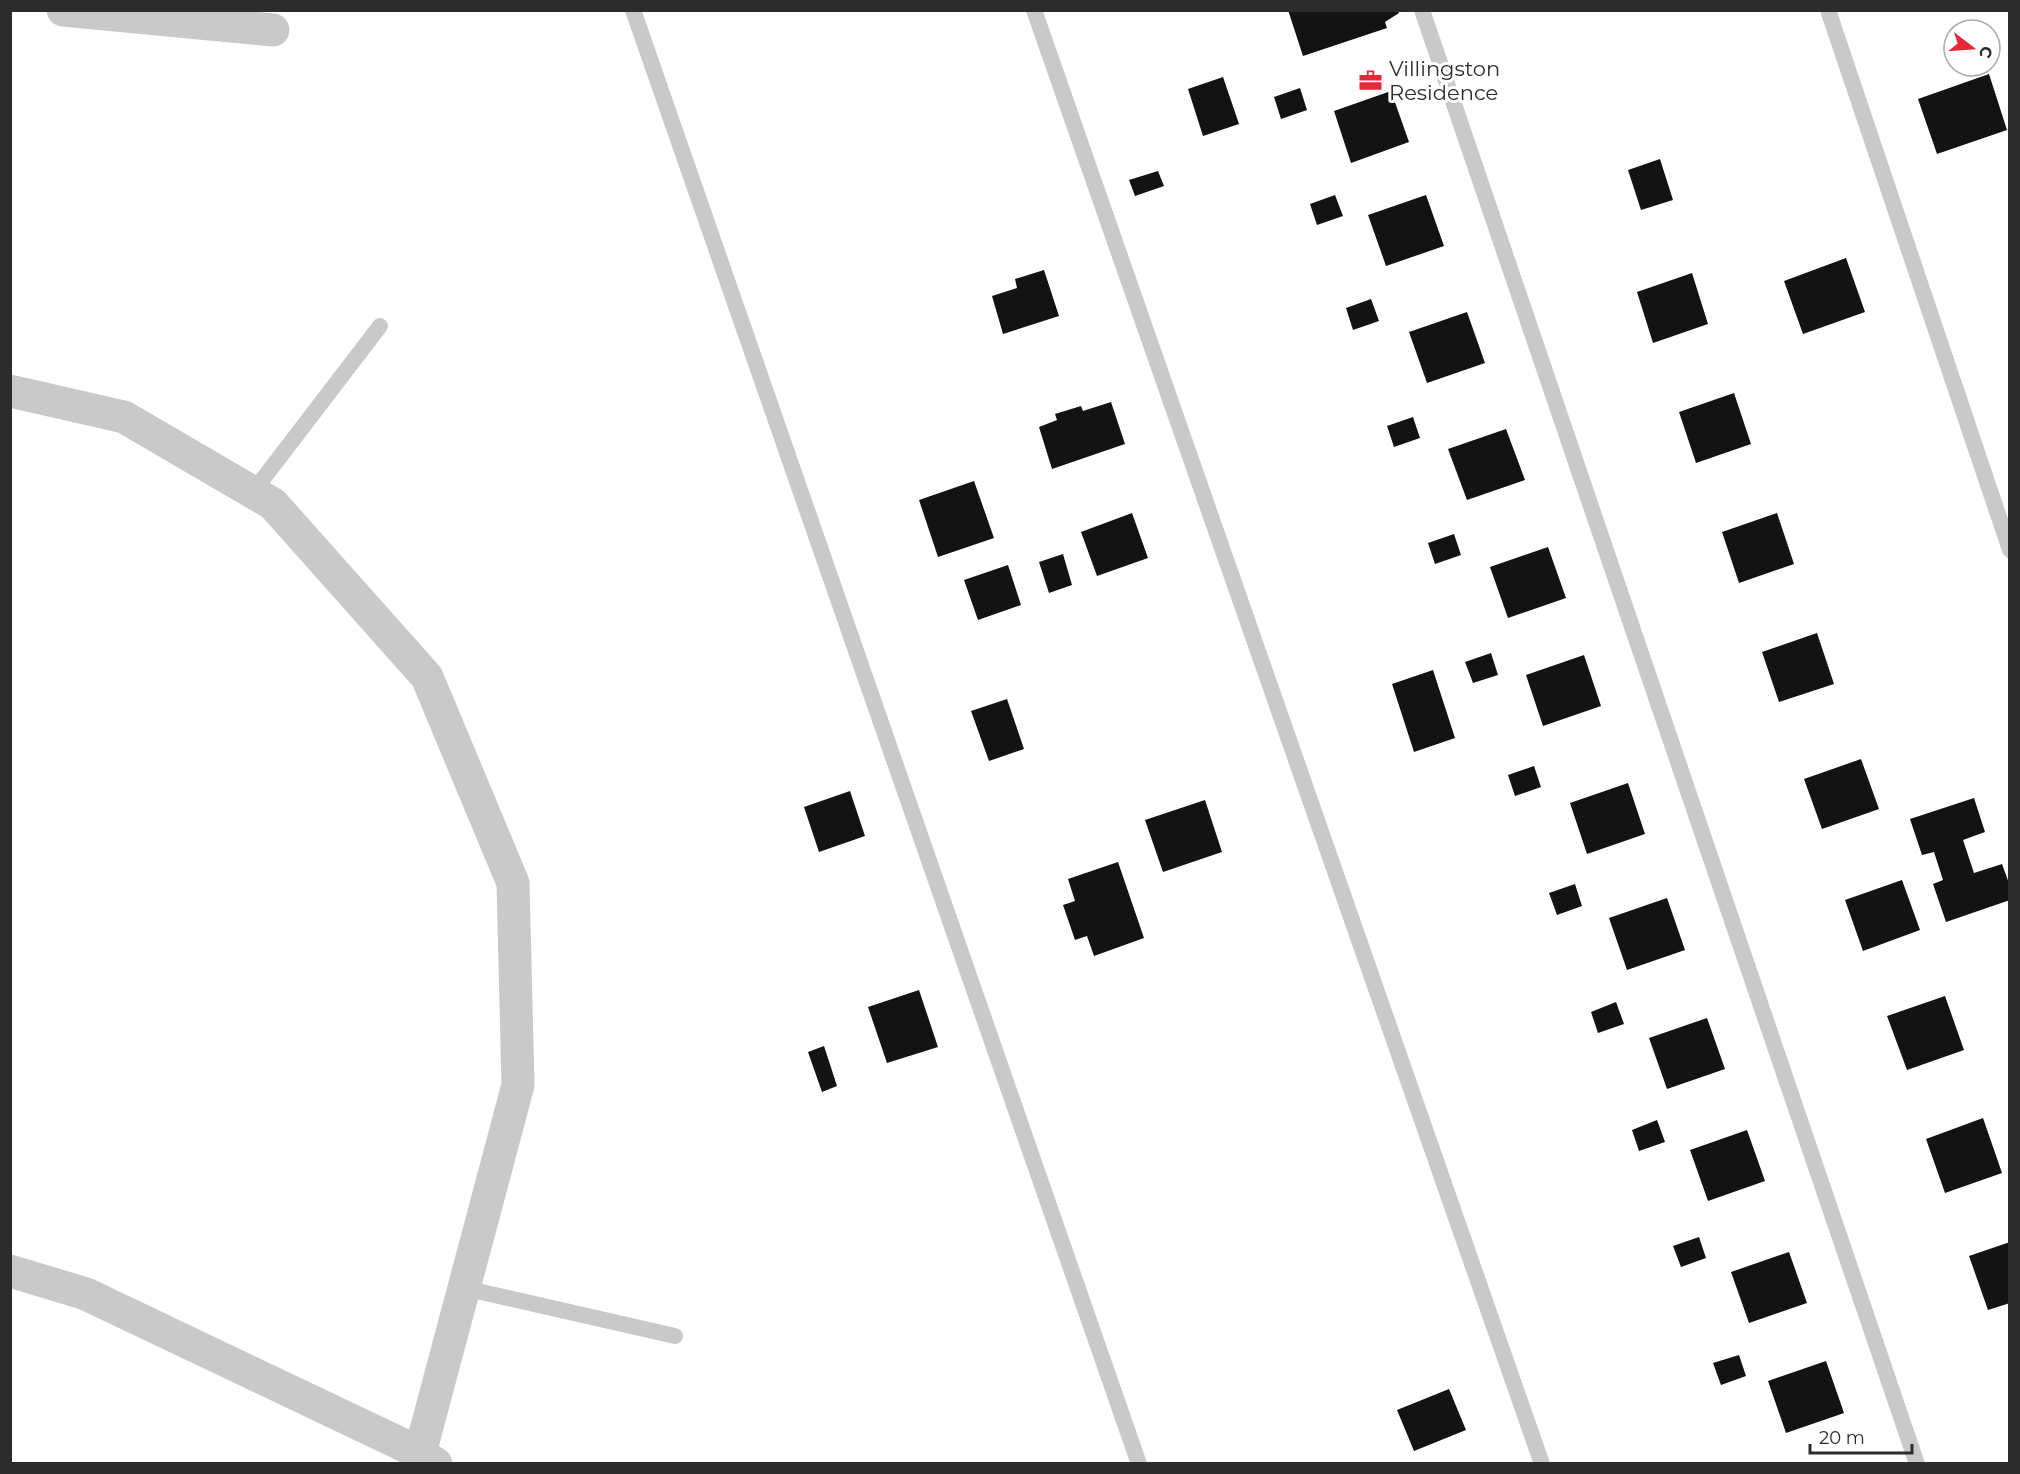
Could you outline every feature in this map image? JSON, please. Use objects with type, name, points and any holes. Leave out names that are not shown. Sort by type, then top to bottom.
[{"type":"street","points":[[63,10],[273,30]]},
{"type":"street","points":[[10,391],[124,417],[273,504],[427,677],[513,883],[518,1085],[464,1288],[424,1460],[86,1294],[10,1271]]},
{"type":"lane","points":[[633,10],[1138,1464]]},
{"type":"lane","points":[[1034,10],[1542,1464]]},
{"type":"lane","points":[[1422,10],[1917,1464]]},
{"type":"lane","points":[[1828,10],[2010,550]]},
{"type":"lane","points":[[253,492],[380,326]]},
{"type":"lane","points":[[464,1288],[675,1336]]},
{"type":"building","points":[[1288,10],[1398,10],[1399,13],[1385,22],[1387,28],[1303,56]]},
{"type":"building","points":[[1223,77],[1239,124],[1203,136],[1188,89]]},
{"type":"building","points":[[1978,78],[1990,78],[2007,130],[1937,154],[1918,99]]},
{"type":"building","points":[[1300,88],[1307,110],[1281,119],[1274,97]]},
{"type":"building","points":[[1391,91],[1409,142],[1351,163],[1334,111]]},
{"type":"building","points":[[1660,159],[1673,200],[1641,210],[1628,170]]},
{"type":"building","points":[[1158,171],[1164,186],[1135,196],[1129,180]]},
{"type":"building","points":[[1335,195],[1343,216],[1317,225],[1310,204]]},
{"type":"building","points":[[1426,195],[1444,246],[1386,266],[1368,215]]},
{"type":"building","points":[[1846,258],[1865,312],[1803,334],[1784,281]]},
{"type":"building","points":[[1044,270],[1059,316],[1003,334],[992,296],[1017,288],[1015,279]]},
{"type":"building","points":[[1692,273],[1708,324],[1653,343],[1637,292]]},
{"type":"building","points":[[1371,299],[1379,321],[1353,330],[1346,308]]},
{"type":"building","points":[[1467,312],[1485,363],[1427,383],[1409,332]]},
{"type":"building","points":[[1734,393],[1751,444],[1696,463],[1679,412]]},
{"type":"building","points":[[1111,402],[1125,444],[1052,469],[1039,427],[1057,420],[1055,414],[1081,406],[1083,411]]},
{"type":"building","points":[[1413,417],[1420,438],[1394,447],[1387,426]]},
{"type":"building","points":[[1506,429],[1525,480],[1467,500],[1448,449]]},
{"type":"building","points":[[974,481],[994,538],[938,557],[919,500]]},
{"type":"building","points":[[1132,513],[1148,558],[1097,576],[1081,532]]},
{"type":"building","points":[[1777,513],[1794,564],[1739,583],[1722,532]]},
{"type":"building","points":[[1454,534],[1461,555],[1435,564],[1428,543]]},
{"type":"building","points":[[1548,547],[1566,598],[1508,618],[1490,567]]},
{"type":"building","points":[[1063,554],[1072,585],[1049,593],[1039,562]]},
{"type":"building","points":[[1008,565],[1021,605],[978,620],[964,580]]},
{"type":"building","points":[[1817,633],[1834,684],[1779,702],[1762,652]]},
{"type":"building","points":[[1491,653],[1498,675],[1473,683],[1465,662]]},
{"type":"building","points":[[1584,655],[1601,706],[1543,726],[1526,675]]},
{"type":"building","points":[[1433,670],[1455,738],[1414,752],[1392,684]]},
{"type":"building","points":[[1007,699],[1024,749],[989,761],[971,711]]},
{"type":"building","points":[[1861,759],[1879,809],[1822,829],[1804,779]]},
{"type":"building","points":[[1534,766],[1541,787],[1515,796],[1508,775]]},
{"type":"building","points":[[1628,783],[1645,834],[1587,854],[1570,803]]},
{"type":"building","points":[[850,791],[865,836],[819,852],[804,807]]},
{"type":"building","points":[[1974,798],[1985,832],[1963,840],[1974,873],[2002,864],[2010,886],[2010,900],[1946,922],[1933,884],[1943,880],[1934,852],[1922,855],[1910,819]]},
{"type":"building","points":[[1205,800],[1222,852],[1163,872],[1145,820]]},
{"type":"building","points":[[1118,862],[1144,938],[1094,956],[1087,936],[1075,940],[1063,905],[1075,901],[1068,879]]},
{"type":"building","points":[[1902,880],[1920,930],[1863,951],[1845,900]]},
{"type":"building","points":[[1575,884],[1582,906],[1557,915],[1549,893]]},
{"type":"building","points":[[1667,898],[1685,950],[1627,970],[1609,918]]},
{"type":"building","points":[[919,990],[938,1047],[887,1063],[868,1007]]},
{"type":"building","points":[[1945,996],[1964,1050],[1907,1070],[1887,1016]]},
{"type":"building","points":[[1616,1002],[1624,1024],[1598,1033],[1591,1012]]},
{"type":"building","points":[[1707,1018],[1725,1069],[1667,1089],[1649,1038]]},
{"type":"building","points":[[824,1046],[837,1086],[822,1092],[808,1052]]},
{"type":"building","points":[[1983,1118],[2002,1173],[1945,1193],[1926,1139]]},
{"type":"building","points":[[1657,1120],[1665,1142],[1639,1151],[1632,1130]]},
{"type":"building","points":[[1747,1130],[1765,1181],[1708,1201],[1690,1150]]},
{"type":"building","points":[[1699,1237],[1706,1258],[1681,1267],[1673,1246]]},
{"type":"building","points":[[2010,1242],[2010,1303],[1988,1310],[1969,1256]]},
{"type":"building","points":[[1789,1252],[1807,1303],[1749,1323],[1731,1272]]},
{"type":"building","points":[[1739,1355],[1746,1376],[1721,1385],[1713,1363]]},
{"type":"building","points":[[1826,1361],[1844,1413],[1786,1433],[1768,1381]]},
{"type":"building","points":[[1449,1389],[1466,1430],[1414,1451],[1397,1410]]},
{"type":"place","name":"Villingston Residence","points":[[1371,81]]}]
